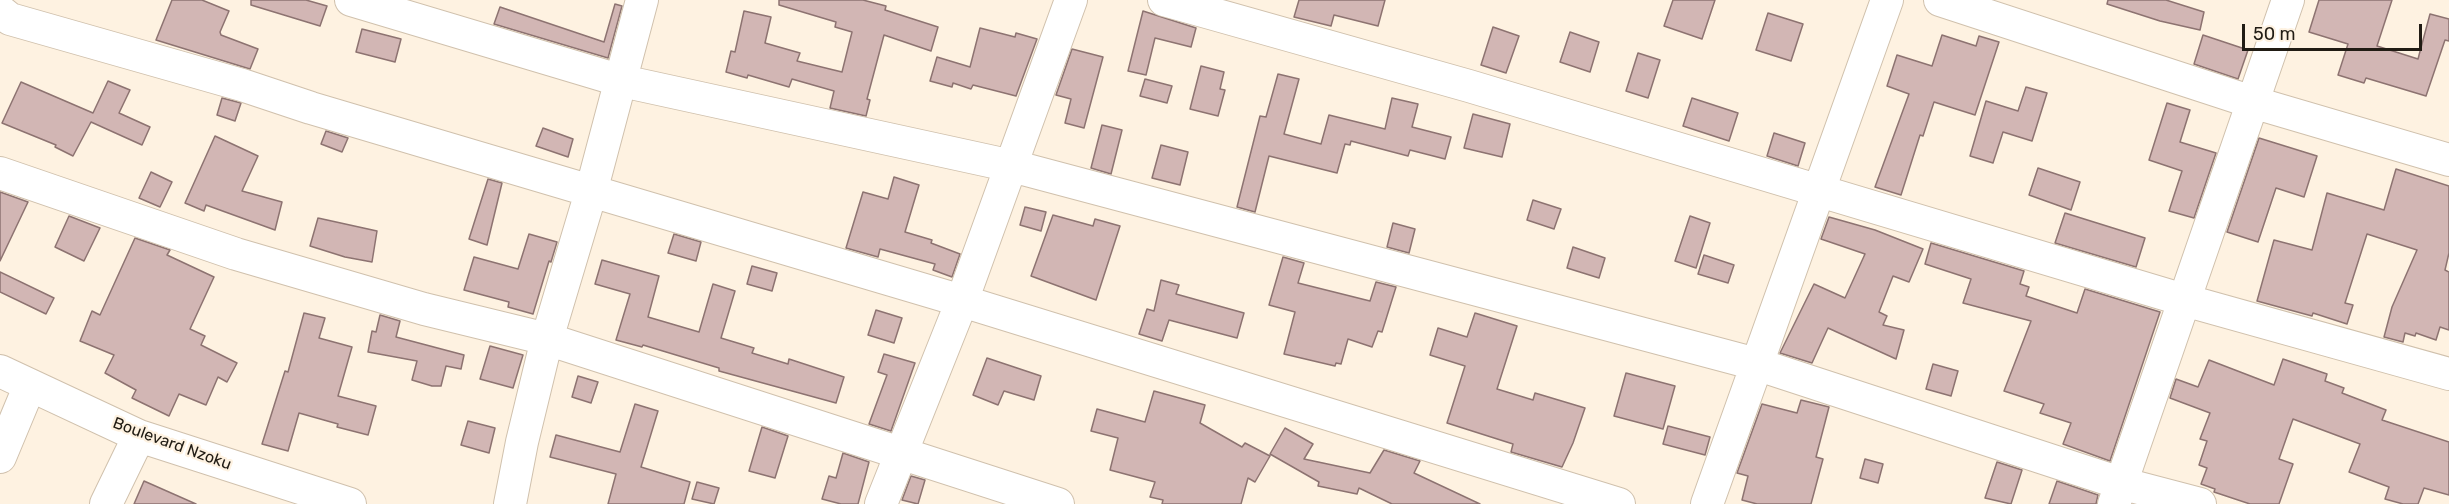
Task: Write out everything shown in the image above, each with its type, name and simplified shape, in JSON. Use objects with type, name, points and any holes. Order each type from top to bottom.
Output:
[{"type":"street","points":[[351,0],[622,81],[1012,166],[1755,364],[2117,494],[2200,504]]},
{"type":"street","points":[[510,504],[522,442],[547,339],[591,192],[642,0]]},
{"type":"street","points":[[881,504],[962,301],[1071,0]]},
{"type":"street","points":[[1164,0],[1469,86],[2184,300],[2449,374]]},
{"type":"street","points":[[1707,504],[1755,364],[1887,0]]},
{"type":"street","points":[[1940,0],[2252,102],[2449,160]]},
{"type":"street","points":[[2117,494],[2288,0]]},
{"type":"street","points":[[8,16],[962,301],[1619,504]]},
{"type":"street","points":[[0,173],[236,254],[424,309],[547,339],[1058,504]]},
{"type":"street","name":"Boulevard Nzoku","points":[[0,371],[139,436],[350,504]]},
{"type":"street","points":[[0,457],[30,385]]},
{"type":"street","points":[[106,504],[139,436]]},
{"type":"building","points":[[172,0],[202,0],[229,11],[220,32],[221,35],[258,49],[250,69],[156,40]]},
{"type":"building","points":[[251,0],[306,0],[327,6],[320,26],[251,5]]},
{"type":"building","points":[[779,0],[863,0],[886,6],[885,10],[938,27],[931,51],[884,35],[867,99],[870,100],[866,116],[830,108],[834,91],[792,79],[789,87],[748,75],[747,78],[726,72],[731,51],[735,52],[744,11],[771,17],[765,43],[800,53],[797,61],[842,72],[852,32],[835,27],[836,22],[779,5]]},
{"type":"building","points":[[1299,0],[1385,0],[1378,26],[1334,15],[1331,26],[1294,17]]},
{"type":"building","points":[[1673,0],[1715,0],[1702,39],[1664,26]]},
{"type":"building","points":[[2108,0],[2166,0],[2204,12],[2200,30],[2160,21],[2107,4]]},
{"type":"building","points":[[2319,0],[2392,0],[2377,46],[2418,59],[2430,14],[2449,19],[2449,41],[2445,40],[2426,96],[2366,78],[2364,83],[2338,75],[2348,44],[2309,32]]},
{"type":"building","points":[[615,4],[622,6],[608,58],[494,24],[500,7],[604,42]]},
{"type":"building","points":[[1143,11],[1196,28],[1191,47],[1155,38],[1146,75],[1128,71]]},
{"type":"building","points":[[1768,13],[1803,24],[1791,61],[1756,50]]},
{"type":"building","points":[[1493,27],[1519,36],[1506,73],[1481,65]]},
{"type":"building","points":[[980,28],[1015,37],[1016,33],[1037,39],[1016,96],[973,85],[971,89],[953,83],[952,87],[930,81],[937,57],[970,67]]},
{"type":"building","points":[[362,29],[401,39],[395,62],[356,52]]},
{"type":"building","points":[[1570,32],[1599,42],[1590,72],[1560,62]]},
{"type":"building","points":[[1942,35],[1976,46],[1979,36],[1999,42],[1975,115],[1934,102],[1923,136],[1920,135],[1901,195],[1875,187],[1909,94],[1887,86],[1897,55],[1932,66]]},
{"type":"building","points":[[2203,35],[2248,50],[2238,79],[2194,64]]},
{"type":"building","points":[[1072,49],[1103,57],[1084,128],[1065,123],[1071,99],[1056,95]]},
{"type":"building","points":[[1638,53],[1660,60],[1648,98],[1626,91]]},
{"type":"building","points":[[1201,66],[1224,72],[1220,89],[1225,90],[1218,116],[1190,109]]},
{"type":"building","points":[[1278,74],[1299,79],[1284,134],[1321,144],[1329,115],[1385,129],[1392,98],[1418,104],[1412,127],[1451,137],[1445,159],[1410,150],[1408,156],[1351,141],[1350,145],[1345,144],[1337,173],[1269,156],[1255,212],[1237,207],[1260,116],[1266,117]]},
{"type":"building","points":[[1145,79],[1172,86],[1167,103],[1140,96]]},
{"type":"building","points":[[108,81],[130,90],[119,113],[150,127],[142,145],[91,122],[73,156],[55,147],[56,145],[2,123],[21,82],[93,113]]},
{"type":"building","points":[[2026,87],[2047,93],[2032,141],[2003,132],[1993,163],[1970,156],[1986,101],[2018,111]]},
{"type":"building","points":[[222,98],[241,103],[235,121],[217,115]]},
{"type":"building","points":[[1692,98],[1738,113],[1729,141],[1683,126]]},
{"type":"building","points":[[2167,103],[2190,110],[2180,142],[2216,153],[2194,218],[2169,211],[2182,171],[2149,160]]},
{"type":"building","points":[[1473,114],[1510,124],[1502,157],[1464,148]]},
{"type":"building","points":[[1102,125],[1122,130],[1111,174],[1091,168]]},
{"type":"building","points":[[543,128],[573,139],[568,157],[536,146]]},
{"type":"building","points":[[326,131],[348,138],[342,152],[321,144]]},
{"type":"building","points":[[1774,133],[1805,143],[1798,166],[1767,156]]},
{"type":"building","points":[[215,136],[258,156],[242,191],[282,202],[275,230],[206,205],[204,211],[185,203]]},
{"type":"building","points":[[2259,138],[2317,156],[2304,197],[2276,188],[2258,242],[2227,232]]},
{"type":"building","points":[[1161,145],[1188,152],[1180,185],[1152,178]]},
{"type":"building","points":[[2038,168],[2080,182],[2071,210],[2029,195]]},
{"type":"building","points":[[2396,169],[2449,186],[2449,253],[2445,270],[2449,272],[2449,330],[2440,327],[2436,340],[2416,333],[2415,336],[2405,333],[2403,342],[2384,337],[2392,307],[2417,250],[2367,234],[2345,303],[2353,305],[2347,324],[2313,313],[2312,316],[2257,301],[2274,240],[2312,250],[2327,193],[2384,210]]},
{"type":"building","points":[[151,172],[172,182],[160,207],[139,198]]},
{"type":"building","points":[[894,177],[919,185],[905,232],[932,240],[931,243],[960,254],[952,277],[933,270],[935,264],[880,249],[878,257],[846,248],[863,192],[888,199]]},
{"type":"building","points":[[488,179],[502,183],[487,245],[469,239]]},
{"type":"building","points":[[0,192],[28,202],[0,261]]},
{"type":"building","points":[[1533,200],[1561,209],[1554,229],[1527,220]]},
{"type":"building","points":[[1025,207],[1046,212],[1041,231],[1020,225]]},
{"type":"building","points":[[2065,213],[2145,238],[2136,267],[2055,243]]},
{"type":"building","points":[[1053,215],[1093,226],[1095,219],[1120,226],[1096,300],[1031,276]]},
{"type":"building","points":[[69,216],[100,228],[84,261],[55,247]]},
{"type":"building","points":[[1690,216],[1710,223],[1696,268],[1675,261]]},
{"type":"building","points":[[1829,217],[1875,230],[1923,249],[1909,282],[1893,276],[1879,312],[1887,316],[1883,325],[1904,330],[1896,359],[1828,328],[1812,363],[1780,353],[1814,284],[1845,298],[1865,254],[1821,239]]},
{"type":"building","points":[[318,218],[377,231],[372,262],[345,257],[310,246]]},
{"type":"building","points":[[1393,223],[1415,229],[1409,253],[1387,247]]},
{"type":"building","points":[[529,234],[557,242],[533,314],[508,307],[509,302],[464,290],[474,257],[518,269]]},
{"type":"building","points":[[674,234],[701,242],[696,261],[668,253]]},
{"type":"building","points":[[135,238],[170,250],[167,255],[214,277],[190,329],[205,336],[201,345],[237,363],[227,382],[218,377],[206,405],[179,394],[169,416],[132,398],[136,390],[105,373],[114,355],[80,341],[92,311],[100,315]]},
{"type":"building","points":[[1931,243],[2024,271],[2020,284],[2029,287],[2026,296],[2077,313],[2085,289],[2160,312],[2110,461],[2063,444],[2071,423],[2040,413],[2044,404],[2004,391],[2031,321],[1963,303],[1971,279],[1925,264]]},
{"type":"building","points":[[1573,247],[1605,258],[1599,278],[1567,268]]},
{"type":"building","points":[[1704,255],[1734,265],[1728,283],[1698,274]]},
{"type":"building","points":[[1283,257],[1304,263],[1298,283],[1370,301],[1376,282],[1396,287],[1382,332],[1378,331],[1372,347],[1348,339],[1341,364],[1336,363],[1335,366],[1284,354],[1295,312],[1269,305]]},
{"type":"building","points":[[602,260],[659,276],[648,317],[699,332],[713,284],[735,291],[721,338],[754,348],[752,353],[788,364],[789,359],[844,377],[836,403],[719,371],[719,368],[643,345],[642,347],[616,340],[630,294],[595,284]]},
{"type":"building","points":[[752,266],[777,273],[772,291],[747,284]]},
{"type":"building","points":[[0,272],[54,298],[46,314],[0,292]]},
{"type":"building","points":[[1161,280],[1179,285],[1176,294],[1244,313],[1237,338],[1169,320],[1162,341],[1139,334],[1147,309],[1154,311]]},
{"type":"building","points":[[876,310],[902,318],[894,343],[868,335]]},
{"type":"building","points":[[304,313],[325,318],[319,338],[352,347],[338,396],[376,406],[368,435],[299,413],[288,451],[262,444],[285,371],[288,372]]},
{"type":"building","points":[[1475,313],[1517,326],[1497,389],[1533,400],[1535,393],[1585,408],[1562,467],[1511,452],[1513,444],[1447,423],[1465,366],[1430,355],[1438,328],[1467,337]]},
{"type":"building","points":[[380,315],[400,321],[396,337],[464,355],[461,369],[446,366],[441,386],[432,386],[412,380],[417,361],[368,352],[372,331],[376,332]]},
{"type":"building","points":[[490,346],[523,355],[513,388],[480,379]]},
{"type":"building","points":[[884,354],[915,363],[891,431],[869,424],[887,375],[878,372]]},
{"type":"building","points":[[987,358],[1041,376],[1034,400],[1004,391],[998,405],[973,395]]},
{"type":"building","points":[[2283,359],[2327,374],[2325,381],[2344,388],[2342,393],[2386,410],[2382,420],[2449,442],[2449,495],[2424,488],[2418,504],[2403,504],[2385,499],[2389,487],[2349,472],[2360,444],[2293,419],[2279,459],[2293,464],[2279,504],[2250,504],[2214,492],[2215,489],[2201,484],[2207,468],[2199,465],[2207,441],[2200,439],[2210,413],[2170,398],[2176,379],[2198,387],[2209,360],[2274,385]]},
{"type":"building","points":[[1933,364],[1958,371],[1951,396],[1926,389]]},
{"type":"building","points":[[1626,373],[1675,386],[1663,429],[1614,416]]},
{"type":"building","points":[[578,376],[598,382],[591,403],[572,397]]},
{"type":"building","points":[[1154,391],[1205,405],[1200,423],[1242,447],[1245,443],[1270,456],[1255,482],[1248,478],[1241,504],[1162,504],[1163,500],[1150,497],[1155,482],[1110,470],[1118,438],[1091,431],[1097,409],[1145,422]]},
{"type":"building","points":[[1801,400],[1829,407],[1816,457],[1823,459],[1811,504],[1757,504],[1742,500],[1748,476],[1737,473],[1762,404],[1797,413]]},
{"type":"building","points":[[635,404],[658,411],[641,467],[690,482],[684,504],[608,504],[616,474],[550,457],[556,435],[620,452]]},
{"type":"building","points":[[468,421],[495,428],[489,453],[461,445]]},
{"type":"building","points":[[1668,426],[1710,437],[1705,455],[1663,444]]},
{"type":"building","points":[[762,427],[788,436],[775,478],[749,471]]},
{"type":"building","points":[[1285,428],[1313,444],[1304,459],[1370,473],[1384,450],[1420,461],[1414,473],[1480,504],[1392,504],[1359,488],[1357,494],[1318,486],[1319,482],[1270,454]]},
{"type":"building","points":[[843,453],[869,462],[858,504],[841,504],[822,499],[829,476],[836,478]]},
{"type":"building","points":[[1865,459],[1883,464],[1878,483],[1860,478]]},
{"type":"building","points":[[1997,462],[2022,470],[2011,504],[1985,498]]},
{"type":"building","points":[[911,476],[925,480],[918,504],[902,500]]},
{"type":"building","points":[[144,481],[196,504],[134,504]]},
{"type":"building","points":[[2057,481],[2098,495],[2096,504],[2049,504]]},
{"type":"building","points":[[697,482],[719,488],[714,504],[692,499]]}]
